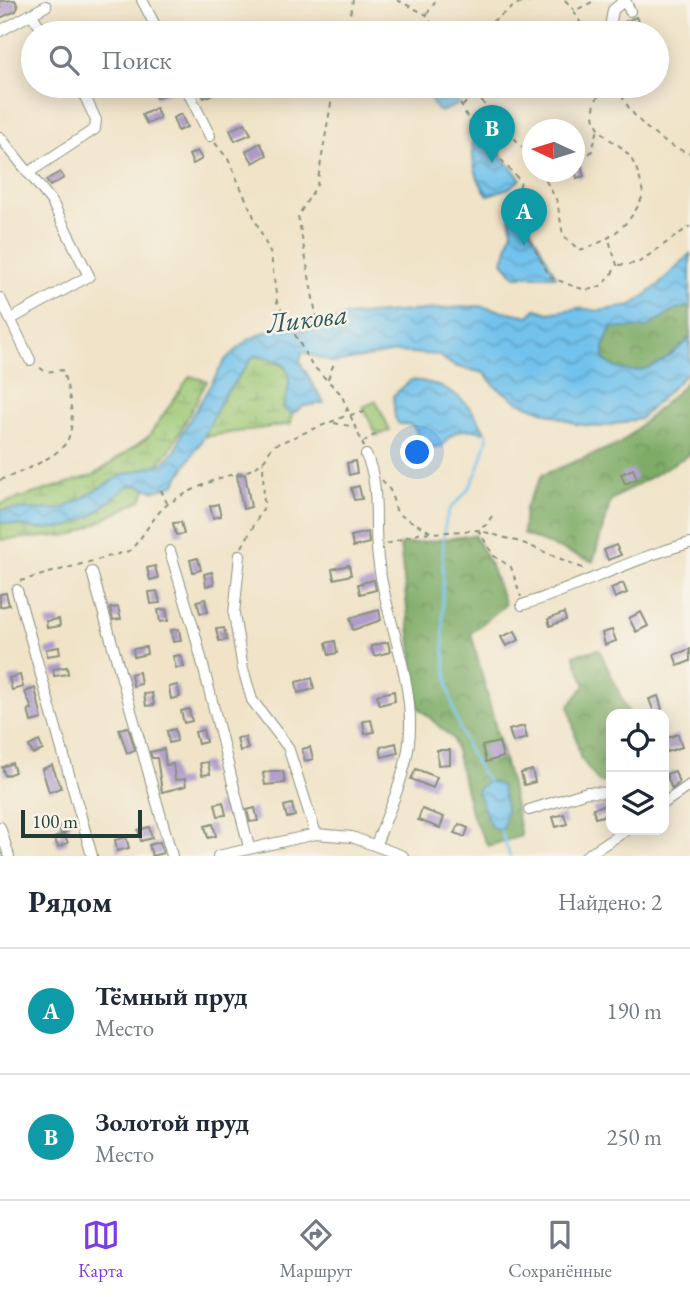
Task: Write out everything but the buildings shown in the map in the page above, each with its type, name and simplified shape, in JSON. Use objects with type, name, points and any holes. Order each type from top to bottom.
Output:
[{"type":"street","points":[[142,0],[153,21]]},
{"type":"street","points":[[611,21],[613,10],[625,0],[630,11]]},
{"type":"street","points":[[0,31],[46,6]]},
{"type":"street","points":[[32,15],[36,21]]},
{"type":"street","points":[[28,173],[95,129],[96,120],[86,98]]},
{"type":"street","points":[[191,98],[210,136]]},
{"type":"street","points":[[0,137],[52,202],[89,276],[11,319]]},
{"type":"street","points":[[0,298],[30,360]]},
{"type":"street","points":[[368,460],[376,496],[377,548],[411,730],[399,784],[376,844]]},
{"type":"street","points":[[522,604],[567,591],[668,547],[690,543]]},
{"type":"street","points":[[170,551],[249,847]]},
{"type":"street","points":[[240,555],[234,614],[243,669],[253,699],[288,747],[316,834]]},
{"type":"street","points":[[92,572],[172,856]]},
{"type":"street","points":[[18,590],[92,856]]},
{"type":"street","points":[[669,795],[690,785]]},
{"type":"street","points":[[529,810],[587,792],[606,793]]},
{"type":"street","points":[[0,827],[9,856]]},
{"type":"street","points":[[218,856],[316,834],[352,837],[403,856]]},
{"type":"street","points":[[586,856],[619,835]]},
{"type":"path","points":[[349,21],[353,0]]},
{"type":"path","points":[[397,0],[427,15],[430,21]]},
{"type":"path","points":[[427,15],[436,0]]},
{"type":"path","points":[[493,21],[517,4],[540,0]]},
{"type":"path","points":[[565,0],[579,21]]},
{"type":"path","points":[[574,10],[596,0]]},
{"type":"path","points":[[290,322],[309,326],[317,320],[298,216],[317,185],[332,98]]},
{"type":"path","points":[[458,98],[472,128],[521,182],[517,193],[521,202],[512,208],[550,277],[593,291],[608,282],[617,265],[608,237]]},
{"type":"path","points":[[463,107],[469,98]]},
{"type":"path","points":[[478,98],[522,143]]},
{"type":"path","points":[[585,158],[592,151],[599,128],[593,105],[596,98]]},
{"type":"path","points":[[621,98],[623,104],[674,149],[690,153]]},
{"type":"path","points":[[547,182],[557,201],[563,235],[579,250],[608,237],[626,225],[643,195],[636,167],[624,150],[599,128]]},
{"type":"path","points":[[210,136],[228,159],[261,230],[271,255],[278,302],[304,353],[317,373],[341,394],[368,460],[390,490],[397,513],[432,533]]},
{"type":"path","points":[[617,265],[638,263],[690,226]]},
{"type":"path","points":[[0,480],[27,470],[67,444],[72,426],[62,370],[45,372],[30,360]]},
{"type":"path","points":[[327,379],[334,363]]},
{"type":"path","points":[[18,590],[17,581],[63,571],[80,563],[129,551],[140,542],[145,528],[159,517],[167,504],[214,480],[255,470],[272,446],[343,417],[347,409]]},
{"type":"path","points":[[350,415],[365,412]]},
{"type":"path","points":[[330,423],[345,423],[356,428]]},
{"type":"path","points":[[362,443],[376,434]]},
{"type":"path","points":[[240,555],[243,542],[264,507],[263,462]]},
{"type":"path","points":[[160,490],[167,504]]},
{"type":"path","points":[[478,530],[486,525],[492,516]]},
{"type":"path","points":[[478,530],[494,556],[512,567],[522,604]]},
{"type":"path","points":[[377,548],[421,532],[478,530],[523,543],[601,575]]},
{"type":"green space","points":[[690,307],[690,338],[660,362],[639,371],[627,371],[604,360],[604,345],[611,328],[646,328],[676,309]]},
{"type":"green space","points":[[254,355],[276,362],[288,371],[289,386],[283,408],[292,414],[291,424],[203,437],[223,397]]},
{"type":"green space","points":[[190,376],[207,381],[170,450],[160,461],[141,500],[74,535],[0,540],[0,504],[94,475],[148,437]]},
{"type":"green space","points":[[690,376],[690,454],[611,500],[593,562],[523,534],[525,508],[542,475],[621,443],[679,390]]},
{"type":"green space","points":[[376,401],[390,430],[377,436],[363,407]]},
{"type":"green space","points":[[474,535],[491,566],[505,605],[471,633],[511,786],[521,836],[488,846],[472,816],[453,739],[418,707],[400,545]]},
{"type":"green space","points":[[599,649],[627,709],[606,709],[606,783],[599,782],[580,757],[569,706],[585,685],[574,655]]},
{"type":"water","points":[[431,98],[460,98],[457,105],[440,112]]},
{"type":"water","points":[[480,130],[521,179],[509,188],[488,195],[479,181],[473,159],[473,135]]},
{"type":"water","points":[[520,210],[556,276],[515,276],[503,262],[512,230],[510,217]]},
{"type":"water","points":[[690,254],[690,307],[676,309],[646,328],[611,328],[604,345],[604,360],[627,371],[638,371],[660,362],[690,338],[690,370],[640,419],[600,427],[576,424],[517,401],[495,386],[484,373],[454,366],[438,355],[396,352],[334,363],[302,352],[300,362],[324,403],[304,406],[292,414],[283,408],[289,387],[288,371],[277,361],[254,356],[223,397],[205,435],[174,485],[155,491],[137,485],[128,486],[92,516],[68,527],[38,529],[0,522],[0,511],[63,509],[120,476],[163,463],[176,450],[182,433],[226,359],[249,339],[275,328],[308,331],[345,316],[478,306],[529,316],[536,309],[549,313],[579,308],[599,311],[632,305],[660,284]]},
{"type":"water","points":[[411,380],[436,384],[456,395],[472,411],[485,432],[460,431],[442,446],[430,448],[422,443],[414,427],[399,424],[395,418],[393,396]]},
{"type":"water","points":[[487,780],[501,786],[503,792],[506,814],[501,831],[491,827],[477,791]]},
{"type":"waterway","points":[[485,432],[488,436],[480,465],[467,491],[451,508],[445,524],[442,597],[444,652],[453,706],[472,757],[487,780]]},
{"type":"waterway","points":[[501,831],[510,856]]},
{"type":"place","name":"Золотой пруд","points":[[492,163]]},
{"type":"place","name":"Тёмный пруд","points":[[524,246]]},
{"type":"water label","name":"Ликова","points":[[307,318]]}]
